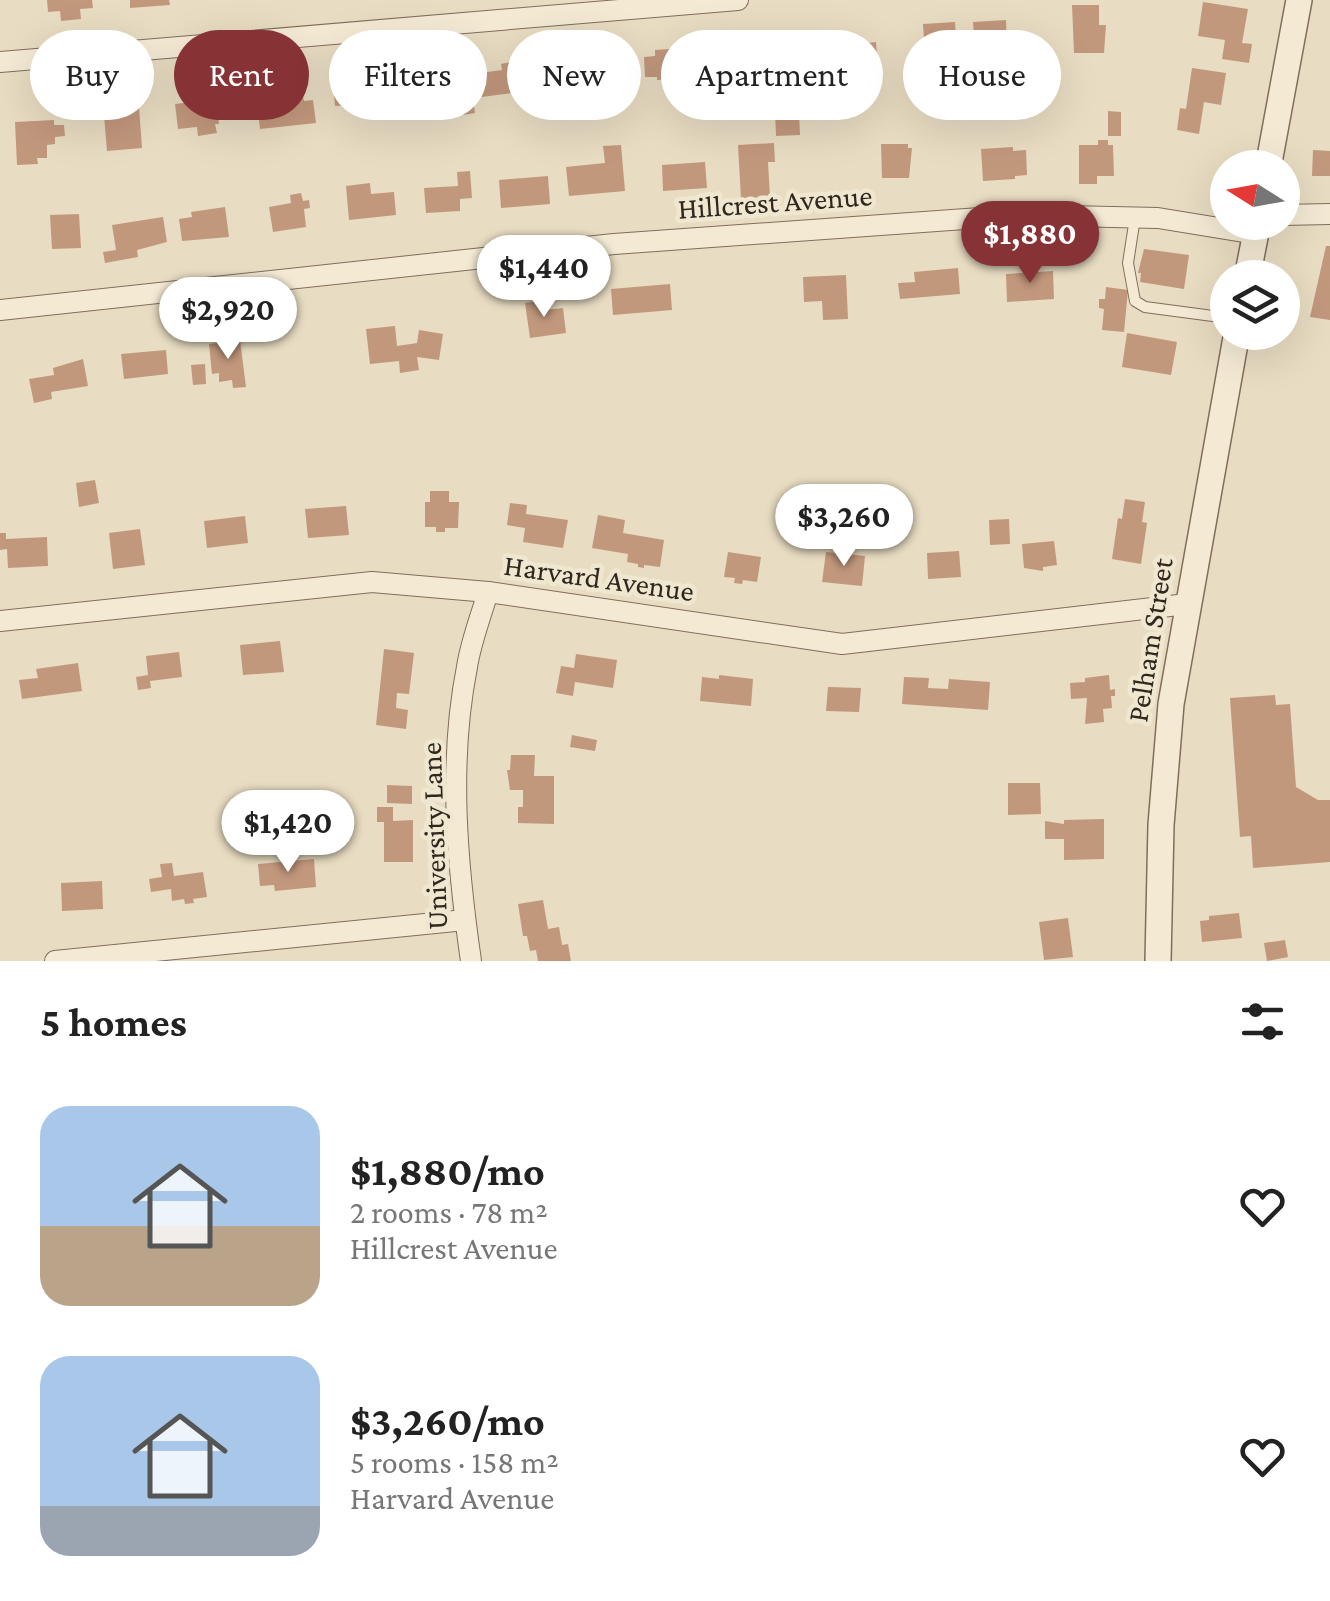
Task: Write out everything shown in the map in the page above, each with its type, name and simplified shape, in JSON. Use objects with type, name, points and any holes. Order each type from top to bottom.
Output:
[{"type":"street","points":[[0,62],[738,0]]},
{"type":"street","points":[[1271,150],[1299,0]]},
{"type":"street","points":[[1300,215],[1330,214]]},
{"type":"street","name":"Hillcrest Avenue","points":[[0,310],[614,244],[1022,215],[1210,224]]},
{"type":"street","name":"Pelham Street","points":[[1158,961],[1164,766],[1187,604],[1234,350]]},
{"type":"street","name":"Harvard Avenue","points":[[0,621],[372,582],[488,592],[842,644],[1187,604]]},
{"type":"street","name":"University Lane","points":[[471,961],[456,757],[467,666],[488,592]]},
{"type":"street","points":[[55,961],[465,920]]},
{"type":"lane","points":[[1135,218],[1128,264],[1135,300],[1145,307],[1210,316]]},
{"type":"building","points":[[47,0],[92,0],[93,8],[80,9],[81,19],[61,21],[60,11],[48,12]]},
{"type":"building","points":[[130,0],[169,0],[170,5],[130,8]]},
{"type":"building","points":[[1203,2],[1248,9],[1242,43],[1252,44],[1249,63],[1222,59],[1225,40],[1198,36]]},
{"type":"building","points":[[1072,5],[1099,5],[1099,25],[1106,25],[1104,53],[1074,53]]},
{"type":"building","points":[[1006,20],[1006,30],[974,30],[973,22]]},
{"type":"building","points":[[955,22],[956,30],[923,30],[923,24]]},
{"type":"building","points":[[655,50],[661,50],[661,80],[645,77],[644,57],[655,56]]},
{"type":"building","points":[[507,63],[507,94],[487,96],[487,72],[502,70],[501,64]]},
{"type":"building","points":[[1192,68],[1226,73],[1221,105],[1204,102],[1199,134],[1177,130],[1180,108],[1186,109]]},
{"type":"building","points":[[309,100],[313,100],[316,123],[260,129],[259,120],[309,120]]},
{"type":"building","points":[[1108,111],[1121,112],[1121,136],[1108,136]]},
{"type":"building","points":[[54,120],[54,125],[64,125],[65,136],[55,137],[55,144],[47,145],[47,158],[37,158],[38,164],[17,165],[15,122]]},
{"type":"building","points":[[104,120],[140,120],[142,148],[107,151]]},
{"type":"building","points":[[177,120],[219,120],[219,124],[215,124],[217,133],[198,136],[197,127],[178,129]]},
{"type":"building","points":[[775,120],[799,120],[800,135],[776,136]]},
{"type":"building","points":[[1098,140],[1108,140],[1108,145],[1113,145],[1114,176],[1097,176],[1097,184],[1079,184],[1079,145],[1098,145]]},
{"type":"building","points":[[774,143],[775,162],[768,162],[770,197],[741,199],[738,145]]},
{"type":"building","points":[[881,144],[908,144],[912,148],[909,178],[882,178]]},
{"type":"building","points":[[621,145],[625,191],[569,196],[566,167],[605,163],[603,146]]},
{"type":"building","points":[[1013,147],[1013,151],[1026,150],[1027,175],[983,181],[981,149]]},
{"type":"building","points":[[1313,150],[1330,151],[1330,176],[1312,176]]},
{"type":"building","points":[[705,162],[707,188],[663,191],[662,165]]},
{"type":"building","points":[[470,171],[472,198],[460,199],[460,211],[426,213],[424,188],[458,186],[457,172]]},
{"type":"building","points":[[548,176],[550,204],[501,208],[499,180]]},
{"type":"building","points":[[370,183],[371,194],[394,192],[396,215],[349,220],[346,186]]},
{"type":"building","points":[[301,193],[303,201],[309,200],[310,208],[304,209],[306,227],[273,232],[269,207],[291,203],[290,195]]},
{"type":"building","points":[[225,207],[229,237],[182,241],[179,219],[192,217],[191,212]]},
{"type":"building","points":[[79,214],[81,248],[52,249],[50,215]]},
{"type":"building","points":[[163,217],[167,242],[137,250],[138,257],[105,263],[103,252],[116,250],[112,225]]},
{"type":"building","points":[[1326,246],[1330,246],[1330,320],[1310,317]]},
{"type":"building","points":[[1144,249],[1189,255],[1184,289],[1140,282],[1138,273]]},
{"type":"building","points":[[958,268],[960,294],[900,299],[898,283],[915,282],[914,272]]},
{"type":"building","points":[[1053,271],[1054,299],[1007,302],[1006,274]]},
{"type":"building","points":[[846,275],[848,319],[823,320],[822,301],[804,302],[803,277]]},
{"type":"building","points":[[670,284],[672,310],[613,315],[611,289]]},
{"type":"building","points":[[1106,287],[1128,290],[1124,332],[1102,330],[1104,309],[1099,308],[1099,299],[1105,299]]},
{"type":"building","points":[[545,300],[546,310],[563,308],[566,333],[530,338],[525,303]]},
{"type":"building","points":[[395,326],[397,346],[417,343],[419,330],[443,334],[439,360],[417,357],[419,370],[400,373],[399,361],[370,364],[366,329]]},
{"type":"building","points":[[1127,333],[1177,342],[1171,375],[1122,367]]},
{"type":"building","points":[[240,340],[246,387],[233,388],[232,380],[219,382],[219,373],[212,374],[209,344]]},
{"type":"building","points":[[166,350],[168,374],[124,379],[121,354]]},
{"type":"building","points":[[83,359],[88,386],[51,392],[52,399],[34,403],[29,379],[54,375],[53,368]]},
{"type":"building","points":[[205,364],[206,384],[193,385],[191,365]]},
{"type":"building","points":[[95,480],[99,503],[79,507],[76,483]]},
{"type":"building","points":[[430,491],[449,491],[449,502],[459,502],[458,528],[436,532],[436,527],[425,527],[425,502],[430,502]]},
{"type":"building","points":[[1125,499],[1145,502],[1142,522],[1147,523],[1141,564],[1112,559]]},
{"type":"building","points":[[510,503],[527,505],[526,514],[568,520],[563,548],[523,542],[525,528],[507,525]]},
{"type":"building","points":[[346,506],[349,535],[308,538],[305,509]]},
{"type":"building","points":[[598,515],[625,520],[623,533],[664,540],[660,567],[638,567],[627,562],[628,554],[592,548]]},
{"type":"building","points":[[245,516],[248,543],[207,548],[204,521]]},
{"type":"building","points":[[1009,519],[1010,544],[990,545],[989,520]]},
{"type":"building","points":[[140,529],[145,565],[113,569],[109,533]]},
{"type":"building","points":[[0,533],[6,533],[6,539],[47,537],[48,566],[8,568],[7,549],[0,550]]},
{"type":"building","points":[[1054,541],[1057,565],[1043,567],[1043,571],[1024,568],[1022,544]]},
{"type":"building","points":[[959,551],[961,577],[928,579],[927,553]]},
{"type":"building","points":[[728,552],[761,557],[757,582],[734,583],[735,578],[724,577]]},
{"type":"building","points":[[826,552],[865,556],[862,586],[822,582]]},
{"type":"building","points":[[280,641],[284,672],[243,675],[240,645]]},
{"type":"building","points":[[384,649],[414,653],[409,694],[397,693],[396,708],[408,710],[406,729],[376,725]]},
{"type":"building","points":[[179,652],[182,677],[150,681],[151,688],[138,690],[136,677],[148,675],[146,656]]},
{"type":"building","points":[[576,654],[617,660],[613,688],[575,682],[573,696],[556,693],[561,666],[574,668]]},
{"type":"building","points":[[78,663],[82,691],[22,699],[19,680],[38,678],[36,669]]},
{"type":"building","points":[[719,675],[753,679],[751,706],[700,701],[702,677],[719,679]]},
{"type":"building","points":[[1109,675],[1110,690],[1115,689],[1112,708],[1103,709],[1104,722],[1085,724],[1087,698],[1071,699],[1070,683]]},
{"type":"building","points":[[904,677],[929,678],[928,688],[948,689],[949,679],[990,682],[988,710],[902,704]]},
{"type":"building","points":[[828,687],[861,688],[859,712],[826,711]]},
{"type":"building","points":[[1275,695],[1276,705],[1290,704],[1296,787],[1318,800],[1330,800],[1330,862],[1253,868],[1251,836],[1240,837],[1230,698]]},
{"type":"building","points":[[572,735],[597,740],[595,751],[570,747]]},
{"type":"building","points":[[511,755],[535,755],[534,776],[554,776],[554,824],[518,823],[523,790],[510,790],[507,770]]},
{"type":"building","points":[[1008,783],[1040,783],[1041,814],[1008,815]]},
{"type":"building","points":[[387,785],[412,786],[412,804],[387,803]]},
{"type":"building","points":[[377,807],[393,807],[393,821],[413,820],[413,862],[384,862],[384,822],[377,822]]},
{"type":"building","points":[[1104,819],[1104,859],[1064,860],[1064,839],[1045,839],[1045,821],[1064,824],[1064,820]]},
{"type":"building","points":[[314,859],[316,887],[275,891],[274,885],[260,886],[258,864]]},
{"type":"building","points":[[172,863],[174,876],[203,872],[207,897],[185,904],[184,899],[172,901],[171,889],[151,892],[149,879],[162,877],[160,864]]},
{"type":"building","points":[[102,881],[103,909],[62,911],[61,883]]},
{"type":"building","points":[[543,900],[548,929],[559,927],[562,945],[568,944],[571,961],[538,961],[536,950],[530,951],[527,936],[523,936],[518,904]]},
{"type":"building","points":[[1239,913],[1242,938],[1202,942],[1200,921],[1209,920],[1209,916]]},
{"type":"building","points":[[1068,918],[1073,957],[1044,960],[1039,922]]},
{"type":"building","points":[[1285,940],[1288,957],[1267,961],[1264,943]]}]
